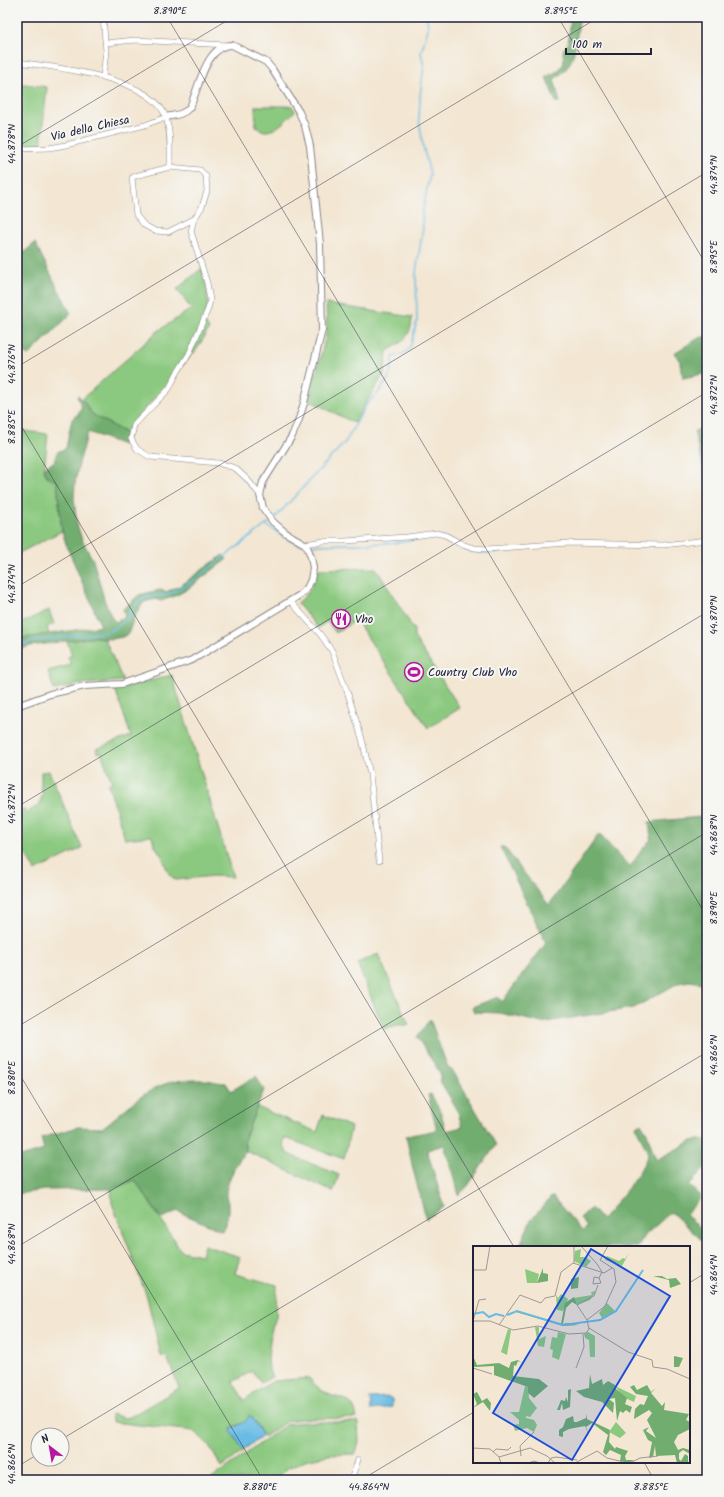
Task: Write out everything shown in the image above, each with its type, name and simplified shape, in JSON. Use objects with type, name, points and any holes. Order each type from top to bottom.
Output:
[{"type":"street","points":[[103,17],[106,43],[103,76]]},
{"type":"street","points":[[17,706],[50,694],[85,686],[122,684],[192,660],[300,595],[308,588],[313,568],[311,557],[305,544],[286,533],[271,520],[263,508],[260,495],[263,482],[292,436],[298,422],[322,330],[320,244],[310,146],[304,126],[298,112],[272,69],[266,62],[232,45],[135,40],[106,43]]},
{"type":"street","points":[[166,117],[182,114],[189,108],[210,59],[217,50],[227,45]]},
{"type":"street","points":[[17,62],[103,76],[144,92],[159,104],[166,117],[170,167]]},
{"type":"street","name":"Via della Chiesa","points":[[17,149],[49,148],[66,145],[145,125],[166,117]]},
{"type":"street","points":[[194,219],[168,232],[155,231],[144,225],[136,215],[132,178],[170,167],[200,170],[206,176],[207,191],[202,207],[194,219],[191,231],[207,283],[210,300],[208,309],[189,354],[169,389],[134,425],[131,439],[137,448],[150,457],[218,463],[235,468],[247,479],[260,495]]},
{"type":"street","points":[[305,544],[323,541],[406,537],[436,533],[445,535],[462,544],[474,548],[487,549],[568,542],[663,545],[707,540]]},
{"type":"street","points":[[290,601],[320,634],[332,651],[347,691],[362,739],[370,774],[379,861]]},
{"type":"street","points":[[351,1480],[358,1460]]},
{"type":"street","points":[[701,1480],[707,1477]]},
{"type":"green space","points":[[571,17],[580,17],[576,44],[572,59],[568,66],[554,79],[560,102],[556,102],[546,77],[558,71],[564,63],[563,52],[564,48],[568,44]]},
{"type":"green space","points":[[17,83],[47,87],[41,146],[17,147]]},
{"type":"green space","points":[[255,106],[292,106],[295,111],[277,128],[266,131],[261,130],[256,126]]},
{"type":"green space","points":[[35,243],[71,314],[28,356],[17,344],[17,258]]},
{"type":"green space","points":[[202,268],[207,290],[208,308],[204,321],[209,329],[197,349],[131,425],[129,435],[92,414],[82,399],[158,331],[191,309],[177,289]]},
{"type":"green space","points":[[326,304],[412,317],[412,324],[408,334],[402,342],[387,351],[385,372],[354,423],[309,400],[326,336]]},
{"type":"green space","points":[[707,336],[707,373],[683,378],[679,358],[674,353],[699,338]]},
{"type":"green space","points":[[78,395],[92,414],[129,435],[123,445],[88,432],[75,483],[74,498],[77,524],[82,540],[93,560],[105,602],[112,618],[116,622],[125,616],[123,609],[139,595],[160,590],[166,592],[180,586],[223,555],[227,559],[186,590],[177,595],[161,601],[156,599],[144,602],[136,613],[128,634],[122,637],[111,639],[96,637],[30,646],[17,650],[17,639],[101,626],[67,547],[62,531],[57,482],[47,476],[44,471],[46,466],[54,462],[57,452],[66,448],[72,419],[75,416],[78,416],[78,413],[82,408],[77,396]]},
{"type":"green space","points":[[707,427],[707,480],[706,480],[694,431]]},
{"type":"green space","points":[[17,430],[48,434],[44,471],[47,476],[57,482],[62,531],[19,553],[17,550]]},
{"type":"green space","name":"Country Club Vho","points":[[376,568],[414,630],[414,637],[460,708],[428,728],[356,620],[336,633],[327,621],[318,628],[297,603],[311,588],[317,569]]},
{"type":"green space","points":[[49,610],[54,624],[47,627],[49,634],[17,639],[17,625]]},
{"type":"green space","points":[[96,637],[105,639],[123,681],[81,684],[54,690],[48,671],[71,665],[68,657],[72,655],[67,641]]},
{"type":"green space","points":[[172,675],[233,877],[213,876],[176,880],[167,870],[163,858],[154,844],[152,836],[125,839],[108,784],[112,783],[101,752],[97,753],[96,749],[131,736],[115,689]]},
{"type":"green space","points":[[49,771],[82,848],[35,871],[17,839],[17,813],[24,809],[26,813],[39,805],[43,793],[41,788],[41,772]]},
{"type":"green space","points":[[700,817],[707,818],[707,984],[690,981],[678,983],[634,1008],[542,1023],[500,1013],[474,1012],[472,1007],[498,997],[502,1002],[546,943],[500,847],[504,847],[549,905],[599,834],[630,867],[651,839],[649,822]]},
{"type":"green space","points":[[378,954],[409,1025],[397,1025],[384,1029],[357,963]]},
{"type":"green space","points":[[430,1019],[448,1068],[453,1071],[496,1145],[467,1187],[459,1195],[444,1145],[427,1150],[444,1207],[426,1219],[406,1136],[437,1130],[428,1095],[431,1094],[441,1113],[446,1131],[462,1127],[457,1109],[440,1081],[440,1073],[417,1037]]},
{"type":"green space","points":[[256,1076],[264,1090],[246,1134],[244,1141],[246,1151],[236,1165],[226,1190],[228,1211],[226,1222],[222,1231],[177,1211],[161,1219],[135,1180],[111,1189],[44,1190],[17,1194],[17,1158],[44,1150],[41,1138],[78,1127],[102,1128],[140,1097],[169,1083],[182,1080],[205,1080],[226,1083],[231,1091]]},
{"type":"green space","points":[[257,1107],[317,1132],[323,1115],[351,1127],[344,1159],[285,1138],[284,1140],[285,1150],[288,1154],[339,1175],[333,1192],[246,1151],[244,1141]]},
{"type":"green space","points":[[641,1123],[647,1133],[656,1160],[695,1140],[707,1140],[707,1167],[689,1185],[701,1197],[686,1215],[707,1234],[707,1245],[671,1212],[643,1237],[638,1246],[519,1246],[531,1220],[552,1196],[583,1232],[587,1227],[580,1218],[591,1208],[602,1220],[628,1188],[640,1170],[648,1153],[636,1126]]},
{"type":"green space","points":[[135,1180],[181,1251],[201,1255],[204,1245],[240,1257],[235,1274],[277,1285],[276,1317],[271,1332],[268,1358],[269,1370],[272,1377],[261,1383],[252,1371],[233,1382],[244,1400],[273,1381],[309,1378],[323,1391],[348,1401],[355,1410],[357,1418],[302,1419],[287,1421],[264,1437],[251,1416],[244,1423],[233,1427],[233,1434],[244,1451],[222,1467],[208,1444],[194,1431],[112,1422],[111,1414],[125,1418],[130,1417],[179,1388],[167,1357],[161,1356],[147,1297],[112,1203],[111,1189]]},
{"type":"green space","points":[[304,1422],[358,1422],[359,1441],[356,1454],[328,1455],[305,1460],[288,1468],[273,1480],[210,1480],[288,1424]]},
{"type":"water","points":[[389,1397],[392,1399],[392,1407],[371,1410],[370,1398]]},
{"type":"water","points":[[249,1415],[263,1436],[243,1450],[231,1429],[244,1422]]},
{"type":"waterway","points":[[273,520],[346,441],[367,404],[379,392],[388,379],[392,367],[393,357],[403,354],[410,348],[417,321],[416,272],[423,228],[422,214],[430,174],[423,146],[419,119],[424,66],[421,53],[428,29],[427,17]]},
{"type":"waterway","points":[[17,645],[60,637],[108,632],[125,621],[139,601],[148,597],[167,595],[190,583],[270,522]]},
{"type":"waterway","points":[[266,525],[282,536],[301,545]]},
{"type":"waterway","points":[[312,545],[395,543],[433,537],[445,538],[464,549],[475,552],[488,553],[513,550]]},
{"type":"place","name":"Vho","points":[[341,619]]},
{"type":"place","name":"Country Club Vho","points":[[414,672]]}]
